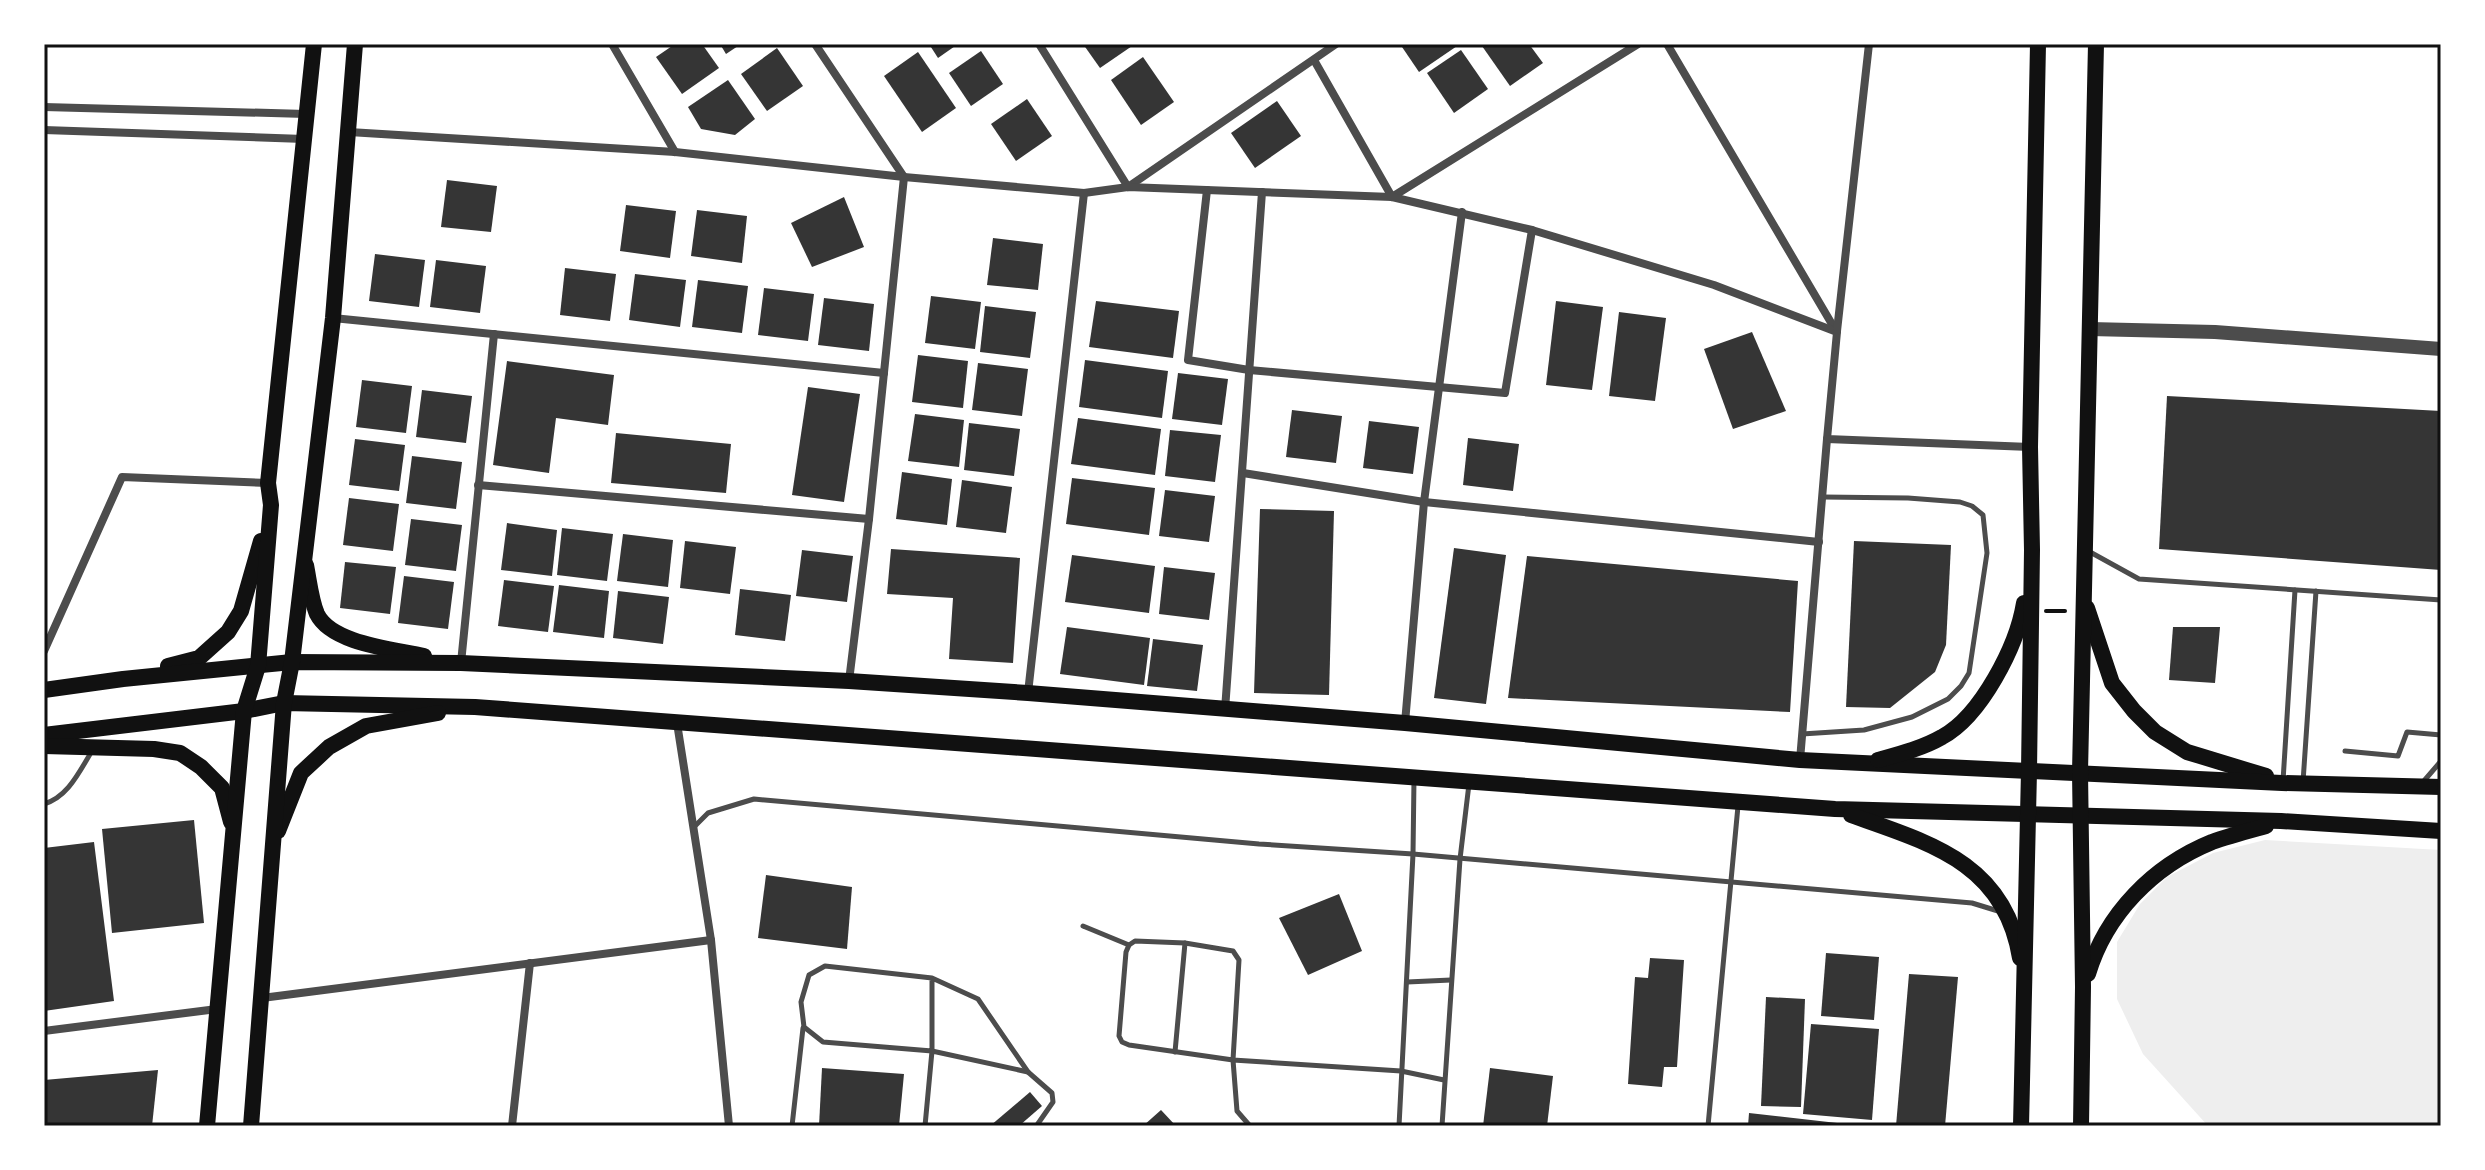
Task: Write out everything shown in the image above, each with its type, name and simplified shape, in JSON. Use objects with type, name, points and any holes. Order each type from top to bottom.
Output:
[{"type":"main road","points":[[207,1126],[244,711],[258,666],[271,505],[268,483],[314,44]]},
{"type":"main road","points":[[251,1126],[284,703],[292,662],[333,318],[355,44]]},
{"type":"main road","points":[[2021,1126],[2029,771],[2030,447],[2038,44]]},
{"type":"main road","points":[[2081,1126],[2082,591],[2096,44]]},
{"type":"main road","points":[[123,679],[199,658],[228,632],[241,611],[271,505]]},
{"type":"main road","points":[[1863,764],[1910,751],[1945,736],[1983,700],[2021,622],[2032,550]]},
{"type":"main road","points":[[303,553],[317,614],[331,631],[350,639],[457,662]]},
{"type":"main road","points":[[2082,591],[2112,683],[2155,732],[2187,752],[2282,783],[2441,787]]},
{"type":"main road","points":[[44,690],[292,662],[457,662],[1028,693],[1863,764],[2080,772],[2235,767]]},
{"type":"main road","points":[[44,735],[244,711],[284,703],[475,707],[1835,809],[2281,821],[2441,831]]},
{"type":"main road","points":[[271,847],[301,773],[329,747],[366,726],[475,707]]},
{"type":"main road","points":[[44,746],[154,749],[180,753],[201,767],[222,788],[231,821],[231,872]]},
{"type":"main road","points":[[1835,809],[1916,838],[1971,867],[2007,913],[2019,953],[2025,1000]]},
{"type":"main road","points":[[2083,987],[2096,946],[2127,903],[2161,869],[2211,843],[2281,821]]},
{"type":"street","points":[[612,44],[675,152]]},
{"type":"street","points":[[815,44],[904,177],[849,681]]},
{"type":"street","points":[[1039,44],[1128,187]]},
{"type":"street","points":[[1128,187],[1336,44]]},
{"type":"street","points":[[1392,197],[1638,44]]},
{"type":"street","points":[[1667,44],[1837,332]]},
{"type":"street","points":[[1800,760],[1837,332],[1869,44]]},
{"type":"street","points":[[1314,60],[1392,197]]},
{"type":"street","points":[[44,107],[306,114]]},
{"type":"street","points":[[44,130],[304,139]]},
{"type":"street","points":[[349,132],[675,152],[1084,193],[1128,187],[1392,197],[1532,230],[1714,285],[1837,332]]},
{"type":"street","points":[[1207,190],[1188,360],[1249,370],[1505,393],[1532,230]]},
{"type":"street","points":[[1225,710],[1262,192]]},
{"type":"street","points":[[1028,693],[1084,193]]},
{"type":"street","points":[[1405,723],[1424,502],[1462,212]]},
{"type":"street","points":[[333,318],[884,373]]},
{"type":"street","points":[[2090,329],[2215,332],[2441,349]]},
{"type":"street","points":[[457,662],[494,334]]},
{"type":"street","points":[[1827,439],[2030,447]]},
{"type":"street","points":[[1243,473],[1424,502],[1819,542]]},
{"type":"street","points":[[44,651],[122,477],[268,483]]},
{"type":"street","points":[[478,485],[869,519]]},
{"type":"street","points":[[677,723],[711,940],[729,1126]]},
{"type":"street","points":[[262,998],[711,940]]},
{"type":"street","points":[[512,1126],[530,963]]},
{"type":"street","points":[[44,1031],[218,1009]]},
{"type":"lane","points":[[1802,734],[1864,730],[1912,717],[1948,699],[1969,673],[1987,553],[1983,515],[1972,506],[1908,498],[1823,497]]},
{"type":"lane","points":[[2083,548],[2139,579],[2441,600]]},
{"type":"lane","points":[[2282,783],[2295,590]]},
{"type":"lane","points":[[2303,783],[2316,591]]},
{"type":"lane","points":[[2345,751],[2398,756],[2407,732],[2441,735]]},
{"type":"lane","points":[[44,804],[60,797],[70,786],[95,747]]},
{"type":"lane","points":[[2419,786],[2441,761]]},
{"type":"lane","points":[[1399,1126],[1414,778]]},
{"type":"lane","points":[[1442,1126],[1460,859],[1470,782]]},
{"type":"lane","points":[[693,828],[708,813],[754,799],[1259,844],[1732,880],[1972,903],[2007,913]]},
{"type":"lane","points":[[1708,1126],[1739,802]]},
{"type":"lane","points":[[1083,926],[1129,945]]},
{"type":"lane","points":[[1250,1126],[1237,1111],[1233,1060],[1239,960],[1233,951],[1226,949],[1135,941],[1126,952],[1119,1036],[1122,1042],[1233,1060],[1401,1071],[1444,1080]]},
{"type":"lane","points":[[1175,1052],[1185,943]]},
{"type":"lane","points":[[792,1126],[804,1027],[801,1002],[809,975],[825,966],[932,978],[978,999],[1028,1072],[1052,1093],[1053,1102],[1037,1125]]},
{"type":"lane","points":[[925,1126],[932,1051],[932,978]]},
{"type":"lane","points":[[1407,982],[1451,980]]},
{"type":"lane","points":[[804,1027],[823,1042],[932,1051],[1028,1072]]},
{"type":"path","points":[[2035,610],[2079,612]]},
{"type":"shaded area","points":[[2265,840],[2441,850],[2441,1126],[2208,1126],[2143,1054],[2117,999],[2117,942],[2140,904],[2167,877],[2213,853]]},
{"type":"building","points":[[675,44],[702,44],[719,68],[682,94],[656,57]]},
{"type":"building","points":[[720,44],[741,44],[726,54]]},
{"type":"building","points":[[929,44],[958,44],[938,58]]},
{"type":"building","points":[[1083,44],[1135,44],[1100,68]]},
{"type":"building","points":[[1400,44],[1460,44],[1419,72]]},
{"type":"building","points":[[1529,44],[1543,63],[1510,86],[1482,46]]},
{"type":"building","points":[[777,48],[803,86],[767,111],[741,74]]},
{"type":"building","points":[[1461,50],[1488,89],[1454,113],[1427,73]]},
{"type":"building","points":[[981,51],[1003,84],[971,106],[949,73]]},
{"type":"building","points":[[918,52],[956,108],[922,132],[884,76]]},
{"type":"building","points":[[1143,57],[1174,102],[1141,125],[1111,80]]},
{"type":"building","points":[[728,80],[755,119],[735,135],[701,129],[688,107]]},
{"type":"building","points":[[1027,99],[1052,136],[1016,161],[991,124]]},
{"type":"building","points":[[1277,101],[1301,136],[1255,168],[1231,133]]},
{"type":"building","points":[[447,180],[497,186],[491,232],[441,227]]},
{"type":"building","points":[[844,197],[864,247],[812,267],[791,223]]},
{"type":"building","points":[[626,205],[676,211],[670,258],[620,251]]},
{"type":"building","points":[[697,210],[747,216],[742,263],[691,256]]},
{"type":"building","points":[[993,238],[1043,244],[1038,290],[987,285]]},
{"type":"building","points":[[375,254],[425,260],[419,307],[369,301]]},
{"type":"building","points":[[436,260],[486,266],[480,313],[430,307]]},
{"type":"building","points":[[565,268],[616,274],[610,321],[560,315]]},
{"type":"building","points":[[635,274],[686,280],[680,327],[629,320]]},
{"type":"building","points":[[698,280],[748,286],[742,333],[692,327]]},
{"type":"building","points":[[764,288],[814,294],[808,341],[758,335]]},
{"type":"building","points":[[931,296],[981,302],[975,349],[925,343]]},
{"type":"building","points":[[824,298],[874,304],[869,351],[818,345]]},
{"type":"building","points":[[1096,301],[1179,311],[1173,358],[1089,347]]},
{"type":"building","points":[[1556,301],[1603,307],[1592,390],[1546,385]]},
{"type":"building","points":[[985,306],[1036,312],[1030,358],[980,352]]},
{"type":"building","points":[[1619,312],[1666,318],[1655,401],[1609,396]]},
{"type":"building","points":[[1752,332],[1786,411],[1733,429],[1704,349]]},
{"type":"building","points":[[918,355],[968,361],[963,408],[912,402]]},
{"type":"building","points":[[1085,360],[1168,371],[1162,418],[1079,407]]},
{"type":"building","points":[[507,361],[614,375],[608,425],[556,418],[549,473],[493,465]]},
{"type":"building","points":[[978,363],[1028,369],[1022,416],[972,410]]},
{"type":"building","points":[[1178,373],[1228,379],[1222,425],[1172,419]]},
{"type":"building","points":[[362,380],[412,386],[406,433],[356,427]]},
{"type":"building","points":[[808,387],[860,394],[844,502],[792,495]]},
{"type":"building","points":[[422,390],[472,396],[466,443],[416,437]]},
{"type":"building","points":[[2167,396],[2441,411],[2441,570],[2159,549]]},
{"type":"building","points":[[1292,410],[1342,416],[1336,463],[1286,457]]},
{"type":"building","points":[[915,414],[964,420],[959,467],[908,461]]},
{"type":"building","points":[[1078,418],[1161,429],[1155,475],[1071,464]]},
{"type":"building","points":[[1369,421],[1419,427],[1413,474],[1363,468]]},
{"type":"building","points":[[969,423],[1020,429],[1014,476],[964,470]]},
{"type":"building","points":[[1170,430],[1221,435],[1215,482],[1165,476]]},
{"type":"building","points":[[616,433],[731,444],[726,493],[611,483]]},
{"type":"building","points":[[1468,438],[1519,444],[1513,491],[1463,485]]},
{"type":"building","points":[[355,439],[405,445],[399,491],[349,485]]},
{"type":"building","points":[[412,456],[462,462],[456,509],[406,503]]},
{"type":"building","points":[[902,472],[952,479],[947,525],[896,519]]},
{"type":"building","points":[[1072,478],[1155,488],[1149,535],[1066,524]]},
{"type":"building","points":[[962,480],[1012,487],[1006,533],[956,527]]},
{"type":"building","points":[[1165,490],[1215,496],[1209,542],[1159,536]]},
{"type":"building","points":[[349,498],[399,504],[393,551],[343,545]]},
{"type":"building","points":[[1260,509],[1334,511],[1329,695],[1254,693]]},
{"type":"building","points":[[411,519],[462,525],[456,571],[405,565]]},
{"type":"building","points":[[507,523],[557,530],[552,576],[501,570]]},
{"type":"building","points":[[562,528],[613,534],[607,581],[557,575]]},
{"type":"building","points":[[623,534],[673,540],[668,587],[617,581]]},
{"type":"building","points":[[685,541],[736,547],[730,594],[680,588]]},
{"type":"building","points":[[1854,541],[1951,545],[1946,645],[1935,672],[1890,708],[1846,707]]},
{"type":"building","points":[[1454,548],[1506,555],[1486,704],[1434,698]]},
{"type":"building","points":[[891,549],[1020,558],[1013,663],[949,659],[953,598],[887,594]]},
{"type":"building","points":[[802,550],[853,556],[847,602],[796,596]]},
{"type":"building","points":[[1072,555],[1155,566],[1149,613],[1065,602]]},
{"type":"building","points":[[1527,556],[1798,581],[1790,712],[1508,698]]},
{"type":"building","points":[[345,562],[396,567],[390,614],[340,608]]},
{"type":"building","points":[[1164,567],[1215,573],[1209,620],[1159,614]]},
{"type":"building","points":[[404,576],[454,582],[448,629],[398,623]]},
{"type":"building","points":[[504,580],[554,586],[548,632],[498,626]]},
{"type":"building","points":[[559,585],[609,591],[604,638],[553,632]]},
{"type":"building","points":[[740,589],[791,595],[785,641],[735,635]]},
{"type":"building","points":[[618,591],[669,597],[663,644],[613,638]]},
{"type":"building","points":[[1067,627],[1150,638],[1144,685],[1060,674]]},
{"type":"building","points":[[2173,627],[2220,627],[2215,683],[2169,680]]},
{"type":"building","points":[[1153,639],[1203,645],[1197,691],[1147,686]]},
{"type":"building","points":[[194,820],[204,923],[112,933],[102,829]]},
{"type":"building","points":[[94,842],[114,1001],[44,1011],[44,848]]},
{"type":"building","points":[[766,875],[852,887],[847,949],[758,938]]},
{"type":"building","points":[[1339,894],[1362,951],[1308,975],[1279,918]]},
{"type":"building","points":[[1826,953],[1879,957],[1874,1020],[1821,1016]]},
{"type":"building","points":[[1650,958],[1684,960],[1677,1067],[1664,1067],[1662,1087],[1628,1084],[1635,977],[1648,978]]},
{"type":"building","points":[[1909,974],[1958,977],[1945,1126],[1896,1126]]},
{"type":"building","points":[[1766,997],[1805,999],[1801,1107],[1761,1106]]},
{"type":"building","points":[[1811,1024],[1879,1029],[1872,1120],[1803,1114]]},
{"type":"building","points":[[822,1068],[904,1074],[899,1126],[819,1126]]},
{"type":"building","points":[[1490,1068],[1553,1076],[1547,1126],[1483,1126]]},
{"type":"building","points":[[158,1070],[152,1126],[44,1126],[44,1080]]},
{"type":"building","points":[[1030,1092],[1042,1106],[1019,1126],[990,1126]]},
{"type":"building","points":[[1161,1110],[1176,1126],[1143,1126]]},
{"type":"building","points":[[1749,1113],[1846,1124],[1748,1126]]}]
